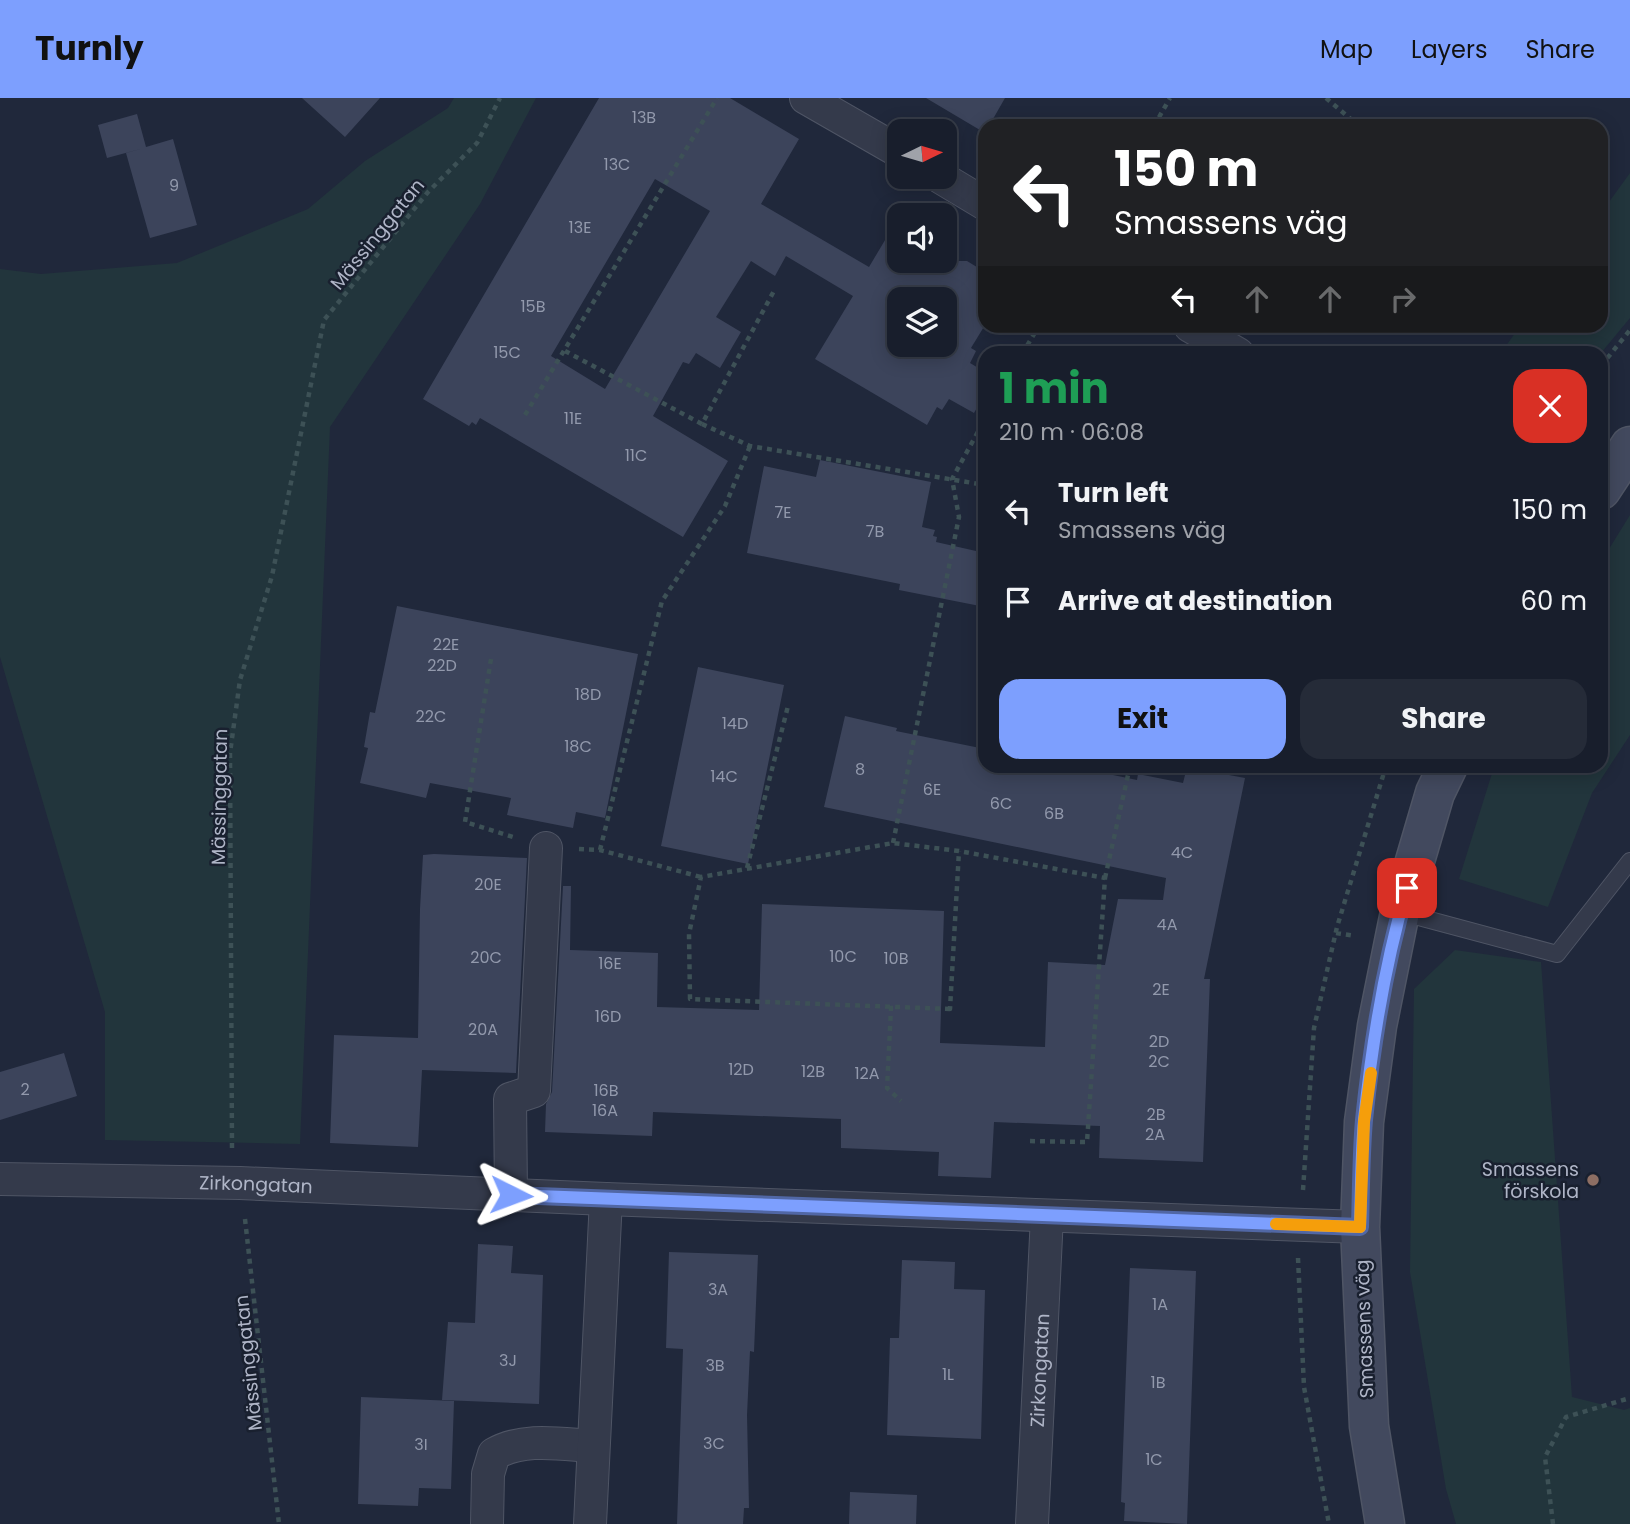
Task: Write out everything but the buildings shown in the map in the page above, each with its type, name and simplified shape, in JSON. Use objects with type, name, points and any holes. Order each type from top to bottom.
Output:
[{"type":"street","points":[[806,98],[887,145]]},
{"type":"street","points":[[957,187],[978,200]]},
{"type":"street","points":[[1202,333],[1224,346]]},
{"type":"street","points":[[1608,479],[1630,446]]},
{"type":"street","name":"Smassens väg","points":[[1385,1524],[1368,1426],[1360,1227],[1364,1122],[1377,1026],[1400,912],[1435,793],[1445,773]]},
{"type":"street","points":[[511,1195],[510,1099],[534,1091],[546,848]]},
{"type":"street","name":"Zirkongatan","points":[[0,1179],[240,1183],[1360,1227]]},
{"type":"street","points":[[590,1524],[606,1199]]},
{"type":"street","name":"Zirkongatan","points":[[1032,1524],[1047,1216]]},
{"type":"street","points":[[487,1524],[488,1474],[494,1454],[506,1447],[531,1443],[592,1446]]},
{"type":"lane","points":[[1400,912],[1557,954],[1630,861]]},
{"type":"path","name":"Mässinggatan","points":[[279,1524],[252,1266],[232,1145],[230,753],[240,680],[272,576],[324,320],[428,192],[477,144],[500,98]]},
{"type":"path","points":[[525,415],[717,98]]},
{"type":"path","points":[[1158,119],[1170,98]]},
{"type":"path","points":[[1326,98],[1351,119]]},
{"type":"path","points":[[702,424],[775,289]]},
{"type":"path","points":[[1608,357],[1630,330]]},
{"type":"path","points":[[565,351],[702,424],[750,446],[978,484]]},
{"type":"path","points":[[893,843],[960,517],[952,479],[978,432]]},
{"type":"path","points":[[600,850],[662,601],[725,506],[750,446]]},
{"type":"path","points":[[491,659],[465,822],[546,848],[600,850],[701,877],[893,843],[960,851],[1105,878]]},
{"type":"path","points":[[747,867],[788,706]]},
{"type":"path","points":[[1025,1141],[1087,1142],[1105,878],[1128,773]]},
{"type":"path","points":[[701,877],[689,934],[690,999],[950,1009],[960,851]]},
{"type":"path","points":[[891,1008],[887,1088],[901,1101]]},
{"type":"path","points":[[1553,1524],[1545,1457],[1566,1417],[1630,1398]]},
{"type":"shaded area","points":[[454,98],[536,98],[480,204],[330,427],[300,1144],[105,1140],[105,1012],[0,657],[0,269],[41,274],[177,263],[308,209],[365,161],[448,108]]},
{"type":"shaded area","points":[[1630,173],[1630,318],[1607,346],[1506,346],[1515,333],[1608,333],[1608,203]]},
{"type":"shaded area","points":[[1630,515],[1630,735],[1608,769],[1608,551]]},
{"type":"shaded area","points":[[1492,773],[1605,773],[1592,793],[1548,907],[1459,879]]},
{"type":"shaded area","points":[[1455,950],[1541,962],[1572,1397],[1624,1410],[1630,1408],[1630,1524],[1456,1524],[1446,1489],[1410,1272],[1414,989]]},
{"type":"slow traffic","points":[[1276,1224],[1360,1227],[1364,1122],[1371,1073]]},
{"type":"place","name":"Smassens förskola","points":[[1593,1180]]},
{"type":"route","points":[[511,1195],[1360,1227],[1364,1122],[1377,1026],[1407,888]]}]
